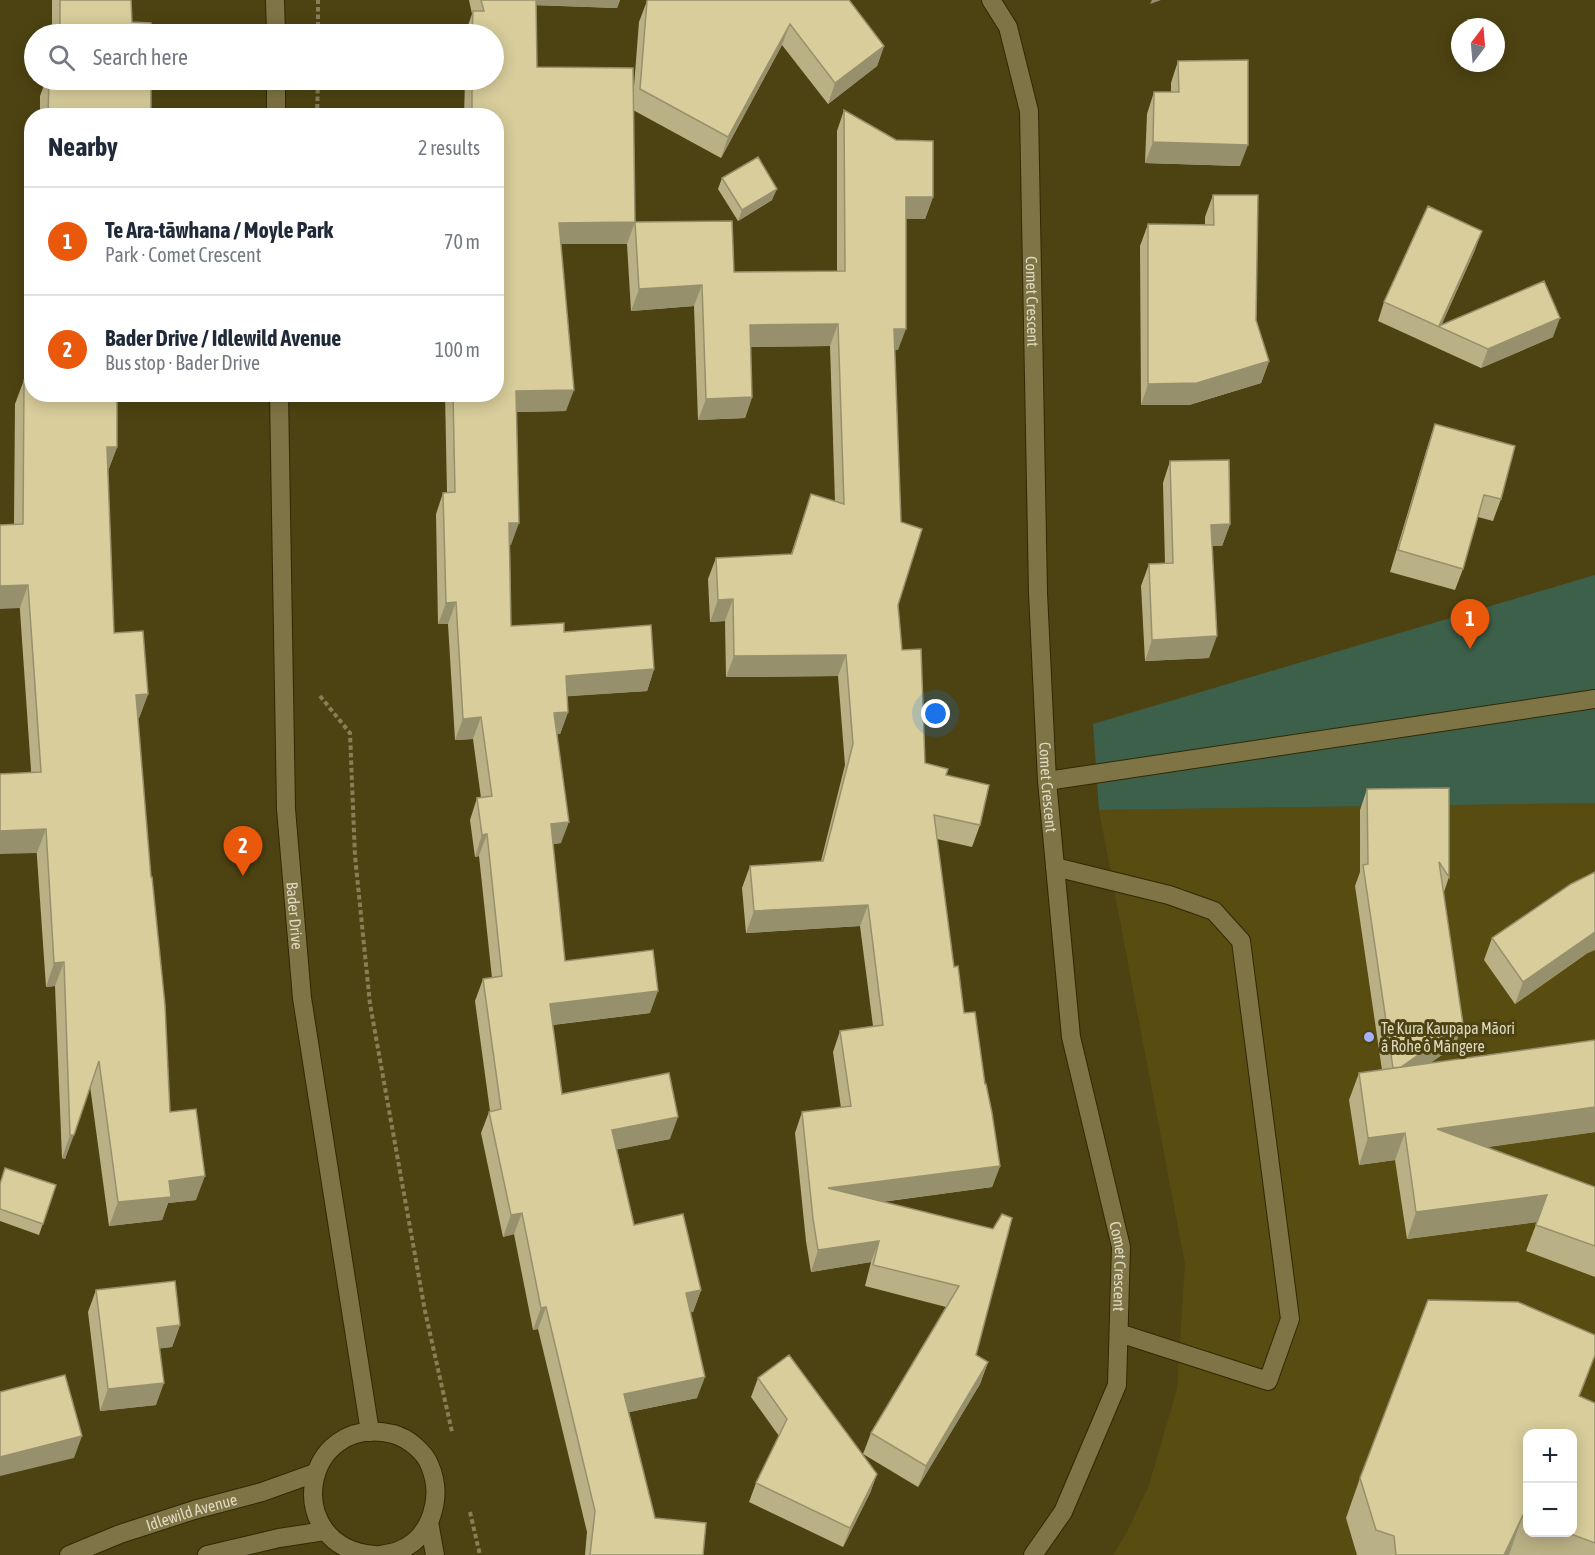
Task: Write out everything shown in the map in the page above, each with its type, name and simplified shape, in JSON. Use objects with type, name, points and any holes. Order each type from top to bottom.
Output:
[{"type":"street","points":[[275,0],[276,24]]},
{"type":"street","name":"Comet Crescent","points":[[991,0],[1008,27],[1029,111],[1038,593],[1047,781],[1071,1037],[1122,1247],[1117,1385],[1063,1512],[1033,1555]]},
{"type":"street","points":[[276,90],[276,108]]},
{"type":"street","name":"Bader Drive","points":[[279,402],[286,809],[301,986],[370,1432]]},
{"type":"street","points":[[1047,781],[1595,699]]},
{"type":"street","points":[[1055,867],[1169,895],[1214,911],[1241,941],[1290,1319],[1268,1380],[1119,1333]]},
{"type":"street","points":[[372,1555],[358,1554],[340,1545],[325,1531],[315,1513],[311,1493],[315,1473],[324,1455],[340,1441],[358,1432],[379,1431],[399,1436],[416,1447],[429,1463],[436,1483],[436,1503],[429,1522],[416,1539],[400,1550],[380,1555]]},
{"type":"street","name":"Idlewild Avenue","points":[[69,1555],[120,1534],[194,1510],[262,1492],[315,1473]]},
{"type":"street","points":[[429,1522],[435,1555]]},
{"type":"street","points":[[207,1555],[279,1538],[325,1531]]},
{"type":"path","points":[[318,0],[318,24]]},
{"type":"path","points":[[317,108],[318,90]]},
{"type":"path","points":[[350,733],[355,856],[370,1004],[425,1311],[453,1438]]},
{"type":"path","points":[[468,1507],[480,1555]]},
{"type":"shaded area","name":"Te Kura Kaupapa Māori ā Rohe ō Māngere","points":[[1595,803],[1595,1555],[1113,1555],[1127,1532],[1149,1485],[1177,1389],[1185,1264],[1099,810]]},
{"type":"green space","points":[[1595,575],[1595,803],[1099,810],[1093,724]]},
{"type":"building","points":[[60,0],[131,0],[132,22],[151,23],[151,24],[60,24]]},
{"type":"building","points":[[481,0],[536,0],[537,67],[633,68],[635,222],[559,223],[574,390],[516,391],[519,523],[509,523],[511,626],[564,623],[564,632],[651,625],[654,669],[566,676],[568,712],[554,713],[569,822],[551,824],[565,961],[653,950],[658,991],[550,1004],[562,1094],[669,1073],[678,1117],[612,1130],[634,1225],[683,1214],[701,1290],[686,1293],[705,1377],[624,1394],[655,1518],[706,1523],[703,1555],[590,1555],[595,1511],[546,1307],[541,1308],[522,1213],[511,1215],[489,1112],[501,1109],[483,979],[502,976],[487,834],[482,835],[477,798],[492,796],[481,717],[463,719],[456,602],[446,603],[443,493],[455,492],[453,402],[504,402],[504,108],[472,108],[472,90],[504,90],[504,24],[472,24],[473,11],[484,11]]},
{"type":"building","points":[[648,0],[849,0],[884,46],[835,83],[790,24],[728,137],[640,89]]},
{"type":"building","points":[[1248,60],[1248,145],[1153,142],[1154,92],[1179,92],[1178,61]]},
{"type":"building","points":[[49,90],[151,90],[151,108],[48,108]]},
{"type":"building","points":[[844,110],[896,140],[933,141],[933,197],[906,197],[906,329],[894,329],[901,522],[922,529],[898,605],[902,650],[921,649],[925,763],[948,769],[946,775],[989,785],[980,825],[934,815],[954,967],[958,966],[964,1013],[975,1012],[1000,1166],[828,1188],[993,1229],[1002,1214],[1012,1218],[976,1355],[988,1362],[926,1466],[871,1433],[959,1286],[873,1265],[879,1241],[818,1250],[813,1219],[802,1112],[851,1106],[840,1031],[883,1025],[868,905],[754,911],[750,866],[823,861],[853,744],[846,655],[734,656],[733,599],[718,600],[716,558],[792,554],[811,494],[844,504],[838,324],[750,325],[752,397],[706,399],[702,285],[639,289],[635,222],[732,221],[734,272],[845,271]]},
{"type":"building","points":[[758,157],[777,189],[742,210],[722,178]]},
{"type":"building","points":[[1213,195],[1258,195],[1256,320],[1269,361],[1197,383],[1148,384],[1148,224],[1214,225]]},
{"type":"building","points":[[1428,206],[1482,231],[1439,326],[1544,281],[1560,318],[1488,349],[1384,302]]},
{"type":"building","points":[[24,380],[24,402],[117,402],[117,447],[107,447],[114,633],[143,631],[148,694],[136,695],[151,877],[165,1005],[170,1112],[196,1109],[205,1176],[169,1181],[171,1197],[118,1202],[99,1061],[74,1135],[70,1135],[64,962],[54,963],[46,829],[0,831],[0,774],[41,772],[28,585],[0,586],[0,525],[23,524]]},
{"type":"building","points":[[1435,424],[1515,446],[1501,499],[1484,495],[1463,569],[1398,550]]},
{"type":"building","points":[[1229,460],[1230,524],[1211,525],[1217,636],[1152,640],[1149,564],[1173,563],[1170,461]]},
{"type":"building","points":[[1449,788],[1449,877],[1439,862],[1463,1024],[1401,1067],[1393,1068],[1363,865],[1368,864],[1367,789]]},
{"type":"building","points":[[1595,872],[1595,932],[1523,982],[1492,938],[1571,884]]},
{"type":"building","points":[[1595,1040],[1595,1107],[1437,1129],[1595,1187],[1595,1246],[1536,1225],[1547,1195],[1416,1212],[1405,1133],[1368,1138],[1359,1073]]},
{"type":"building","points":[[5,1168],[56,1185],[43,1224],[0,1209],[0,1184]]},
{"type":"building","points":[[175,1281],[180,1325],[157,1328],[164,1383],[108,1389],[96,1290]]},
{"type":"building","points":[[1428,1300],[1518,1302],[1595,1335],[1595,1355],[1579,1396],[1595,1403],[1595,1543],[1577,1536],[1577,1429],[1523,1429],[1523,1515],[1504,1555],[1396,1555],[1394,1536],[1376,1530],[1360,1478]]},
{"type":"building","points":[[789,1355],[877,1474],[850,1528],[756,1483],[787,1419],[758,1378]]},
{"type":"building","points":[[65,1375],[82,1436],[0,1457],[0,1392]]},
{"type":"place","name":"Te Ara-tāwhana / Moyle Park","points":[[1470,649]]},
{"type":"place","name":"Bader Drive / Idlewild Avenue","points":[[243,876]]},
{"type":"place","name":"Te Kura Kaupapa Māori ā Rohe ō Māngere","points":[[1369,1037]]}]
